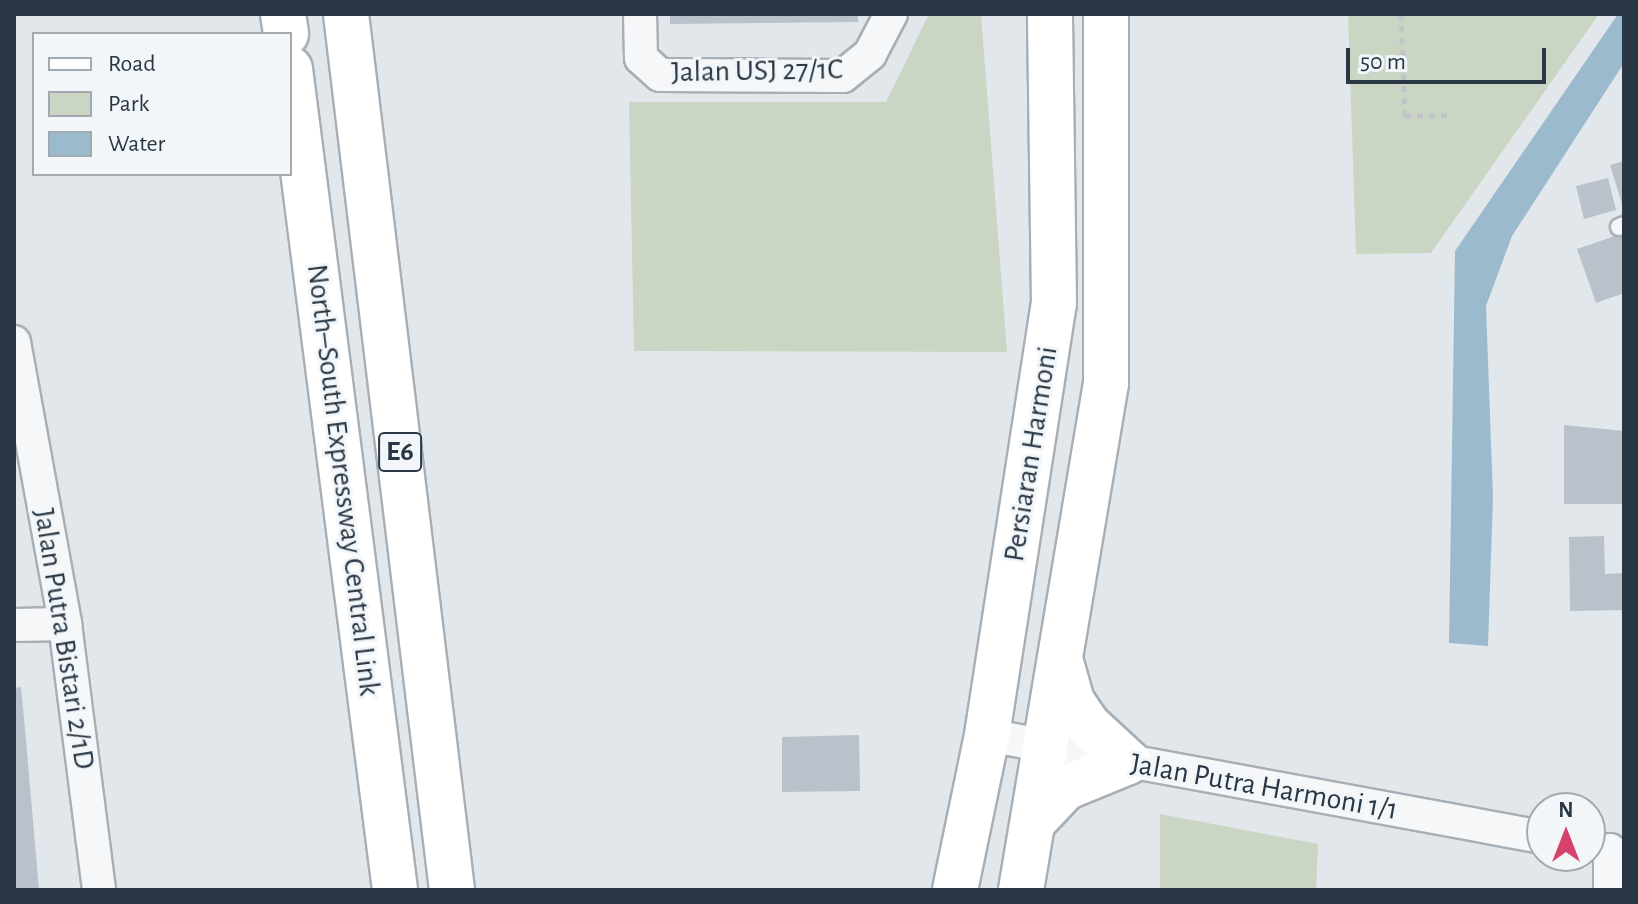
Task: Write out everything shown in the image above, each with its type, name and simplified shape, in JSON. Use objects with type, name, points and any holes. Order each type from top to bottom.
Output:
[{"type":"main road","name":"North–South Expressway Central Link","points":[[346,14],[452,890]]},
{"type":"main road","name":"Persiaran Harmoni","points":[[955,890],[987,735],[1054,304],[1050,14]]},
{"type":"main road","name":"Persiaran Harmoni","points":[[1021,890],[1106,383],[1106,14]]},
{"type":"main road","name":"North–South Expressway Central Link","points":[[292,85],[395,890]]},
{"type":"main road","points":[[1034,821],[1065,788],[1128,762],[1088,725],[1072,701],[1059,653]]},
{"type":"street","name":"Jalan USJ 27/1C","points":[[640,14],[641,58],[660,75],[843,76],[870,54],[891,14]]},
{"type":"street","name":"Jalan Putra Bistari 2/1D","points":[[14,342],[65,624],[99,890]]},
{"type":"street","points":[[14,625],[65,624]]},
{"type":"street","name":"Jalan Putra Harmoni 1/1","points":[[987,735],[1526,834]]},
{"type":"street","points":[[1608,849],[1610,890]]},
{"type":"path","points":[[1401,14],[1405,116],[1451,115]]},
{"type":"green space","points":[[929,14],[981,14],[1007,352],[634,351],[629,102],[886,102]]},
{"type":"green space","points":[[1348,14],[1599,14],[1431,253],[1356,254]]},
{"type":"green space","points":[[1160,814],[1318,844],[1316,890],[1160,890]]},
{"type":"water","points":[[1618,14],[1624,14],[1624,63],[1512,236],[1486,306],[1493,497],[1488,646],[1449,643],[1455,251]]},
{"type":"building","points":[[670,14],[858,14],[858,22],[670,24]]},
{"type":"building","points":[[1624,161],[1624,207],[1623,207],[1610,165]]},
{"type":"building","points":[[1608,178],[1616,210],[1584,219],[1576,186]]},
{"type":"building","points":[[1624,233],[1624,293],[1596,303],[1577,249]]},
{"type":"building","points":[[1564,425],[1624,431],[1624,504],[1564,504]]},
{"type":"building","points":[[1604,536],[1605,574],[1624,573],[1624,610],[1570,611],[1569,537]]},
{"type":"building","points":[[21,687],[39,890],[14,890],[14,688]]},
{"type":"building","points":[[859,735],[860,791],[782,792],[782,737]]}]
